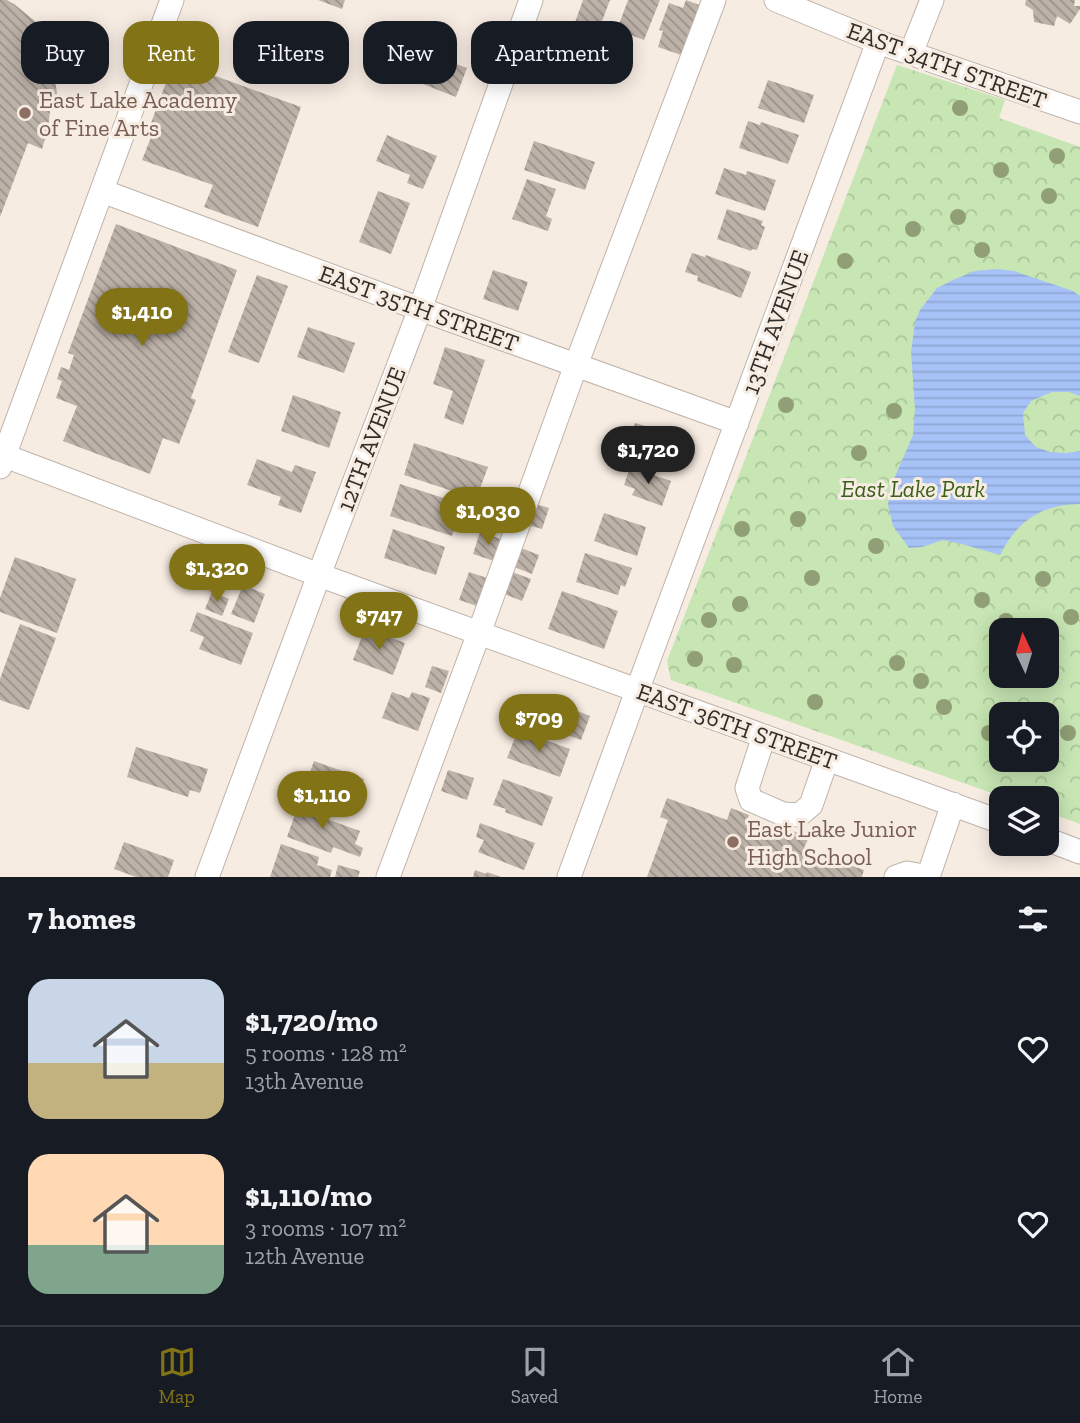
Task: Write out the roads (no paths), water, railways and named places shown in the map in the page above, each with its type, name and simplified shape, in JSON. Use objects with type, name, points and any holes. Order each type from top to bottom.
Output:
[{"type":"street","points":[[1,459],[172,0]]},
{"type":"street","name":"12TH AVENUE","points":[[207,877],[420,309],[531,0]]},
{"type":"street","points":[[388,877],[576,365],[714,0]]},
{"type":"street","name":"EAST 34TH STREET","points":[[775,0],[878,41],[1080,112]]},
{"type":"street","points":[[912,53],[932,0]]},
{"type":"street","name":"13TH AVENUE","points":[[569,877],[878,41]]},
{"type":"street","name":"EAST 35TH STREET","points":[[102,191],[737,423]]},
{"type":"street","name":"EAST 36TH STREET","points":[[1,459],[989,818]]},
{"type":"street","points":[[764,736],[747,788],[751,800],[783,814],[799,815],[811,805],[827,759]]},
{"type":"street","points":[[896,877],[907,873],[928,877],[953,804]]},
{"type":"street","points":[[1059,844],[1080,852]]},
{"type":"water","points":[[975,271],[1014,271],[1073,291],[1080,296],[1080,396],[1069,392],[1052,392],[1031,401],[1023,413],[1025,435],[1036,447],[1050,452],[1080,451],[1080,504],[1054,507],[1032,517],[1014,533],[1000,555],[943,540],[909,548],[893,526],[888,505],[890,488],[913,435],[915,410],[911,352],[915,322],[920,310],[937,288]]},
{"type":"place","name":"East Lake Academy of Fine Arts","points":[[25,113]]},
{"type":"place","name":"East Lake Junior High School","points":[[733,842]]},
{"type":"park label","name":"East Lake Park","points":[[913,488]]}]
